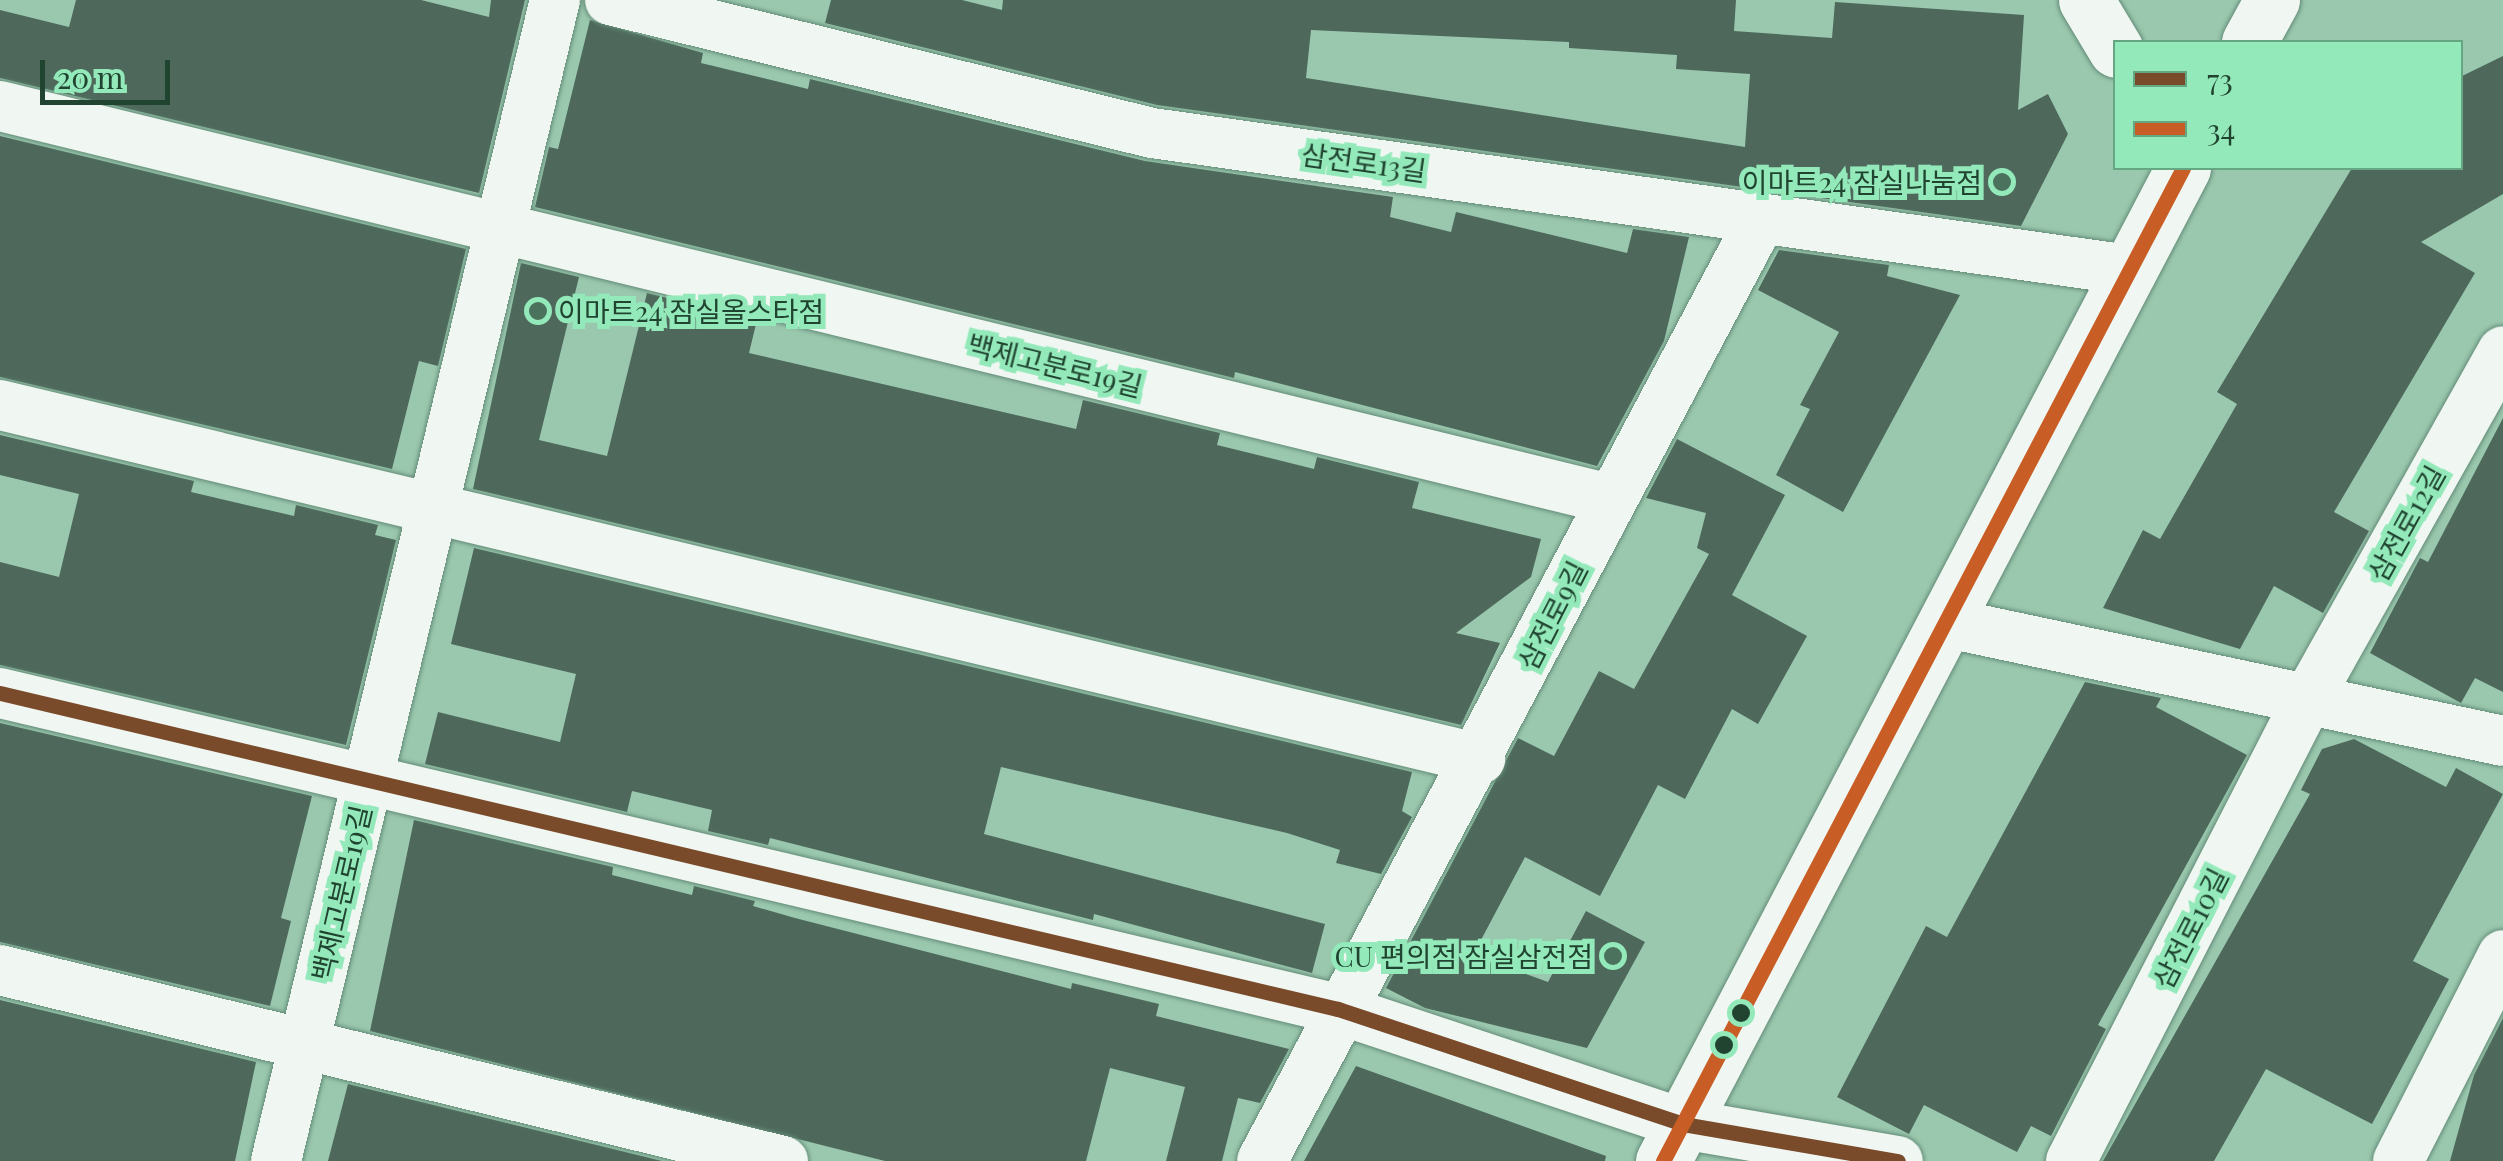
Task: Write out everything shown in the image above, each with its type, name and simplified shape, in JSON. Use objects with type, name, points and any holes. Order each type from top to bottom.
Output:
[{"type":"main road","points":[[2086,0],[2113,45]]},
{"type":"main road","points":[[2250,40],[2272,0]]},
{"type":"main road","points":[[1673,1143],[1948,623],[2128,270],[2171,176]]},
{"type":"street","name":"백제고분로19길","points":[[276,1161],[556,0]]},
{"type":"street","name":"삼전로13길","points":[[610,0],[1152,133],[2128,270]]},
{"type":"street","name":"백제고분로19길","points":[[0,106],[1610,499]]},
{"type":"street","name":"삼전로9길","points":[[1262,1161],[1338,1009],[1480,758],[1610,499],[1760,218]]},
{"type":"street","name":"삼전로12길","points":[[2310,696],[2503,351]]},
{"type":"street","points":[[0,405],[1480,758]]},
{"type":"street","points":[[1948,623],[2310,696],[2503,741]]},
{"type":"street","points":[[0,693],[1338,1009],[1673,1143],[1898,1161]]},
{"type":"street","name":"삼전로10길","points":[[2071,1161],[2310,696]]},
{"type":"street","points":[[2398,1161],[2489,1015],[2503,955]]},
{"type":"street","points":[[0,970],[783,1161]]},
{"type":"building","points":[[76,0],[421,0],[489,17],[491,0],[525,0],[479,193],[0,78],[0,10],[69,27]]},
{"type":"building","points":[[831,0],[962,0],[1002,10],[1003,0],[1736,0],[1734,31],[1832,38],[1835,2],[2024,15],[2018,110],[2048,94],[2068,134],[2021,226],[1157,105],[825,23]],"holes":[[[1311,30],[1569,42],[1569,48],[1677,55],[1676,69],[1750,74],[1745,147],[1306,78]]]},
{"type":"building","points":[[590,20],[703,53],[701,63],[808,89],[810,79],[1145,161],[1393,197],[1390,217],[1451,232],[1456,212],[1627,253],[1633,229],[1689,237],[1664,341],[1597,466],[1235,372],[1234,378],[535,207],[549,147],[558,149]]},
{"type":"building","points":[[2503,56],[2503,194],[2421,242],[2475,273],[2334,512],[2369,531],[2323,613],[2274,586],[2240,649],[2103,608],[2143,530],[2160,539],[2237,404],[2217,392],[2351,170],[2463,170],[2463,76]]},
{"type":"building","points":[[0,136],[466,249],[438,366],[419,361],[392,469],[0,377]]},
{"type":"building","points":[[1779,250],[1889,265],[1887,276],[1960,295],[1843,512],[1776,475],[1810,409],[1800,405],[1839,332],[1758,290]]},
{"type":"building","points":[[521,263],[579,277],[539,440],[607,456],[647,293],[757,320],[749,353],[1076,429],[1083,400],[1220,433],[1217,445],[1314,469],[1317,457],[1419,482],[1412,508],[1541,539],[1531,577],[1456,633],[1500,643],[1461,725],[473,489]]},
{"type":"building","points":[[2503,418],[2503,692],[2475,678],[2461,703],[2370,653],[2420,558],[2428,562]]},
{"type":"building","points":[[0,435],[194,481],[191,492],[294,516],[296,505],[378,525],[375,535],[396,540],[346,745],[0,665],[0,562],[59,577],[79,494],[0,475]]},
{"type":"building","points":[[1677,439],[1785,495],[1732,595],[1807,636],[1758,724],[1732,709],[1685,799],[1658,785],[1600,896],[1525,857],[1473,955],[1548,982],[1586,911],[1645,942],[1587,1048],[1425,1008],[1386,988],[1518,738],[1554,756],[1599,671],[1634,689],[1709,554],[1697,548],[1706,513],[1646,498]]},
{"type":"building","points":[[474,548],[1412,772],[1402,811],[1412,817],[1381,874],[1336,863],[1340,850],[1287,833],[1001,767],[984,834],[1325,924],[1312,973],[1094,914],[1093,920],[770,838],[768,845],[708,831],[712,810],[632,791],[627,812],[425,764],[438,712],[560,742],[576,674],[451,644]]},
{"type":"building","points":[[2085,682],[2161,698],[2156,707],[2247,755],[2098,1025],[2106,1029],[2051,1136],[2031,1126],[2017,1152],[1924,1105],[1909,1134],[1837,1097],[1926,926],[1947,937]]},
{"type":"building","points":[[0,723],[312,796],[281,918],[291,921],[270,1006],[0,942]]},
{"type":"building","points":[[2354,739],[2446,787],[2456,768],[2503,794],[2413,961],[2449,979],[2372,1124],[2266,1069],[2214,1161],[2103,1161],[2310,794],[2301,790],[2322,749]]},
{"type":"building","points":[[414,820],[613,867],[612,875],[692,895],[694,886],[755,901],[753,906],[795,918],[1071,989],[1072,983],[1159,1004],[1156,1016],[1289,1049],[1260,1103],[1238,1098],[1222,1161],[1166,1161],[1185,1087],[1110,1068],[1086,1161],[885,1161],[370,1031]]},
{"type":"building","points":[[0,1000],[256,1062],[235,1161],[0,1161]]},
{"type":"building","points":[[2503,1018],[2503,1161],[2450,1161],[2474,1075]]},
{"type":"building","points":[[1356,1066],[1606,1156],[1605,1161],[1304,1161]]},
{"type":"building","points":[[348,1084],[662,1161],[328,1161]]},
{"type":"transit line","name":"34","points":[[1663,1161],[2182,170]]},
{"type":"transit line","name":"73","points":[[0,693],[1338,1009],[1683,1124],[1898,1161]]},
{"type":"place","name":"이마트24 잠실나눔점","points":[[2002,182]]},
{"type":"place","name":"이마트24 잠실올스타점","points":[[538,311]]},
{"type":"place","name":"CU 편의점 잠실삼전점","points":[[1613,956]]}]
